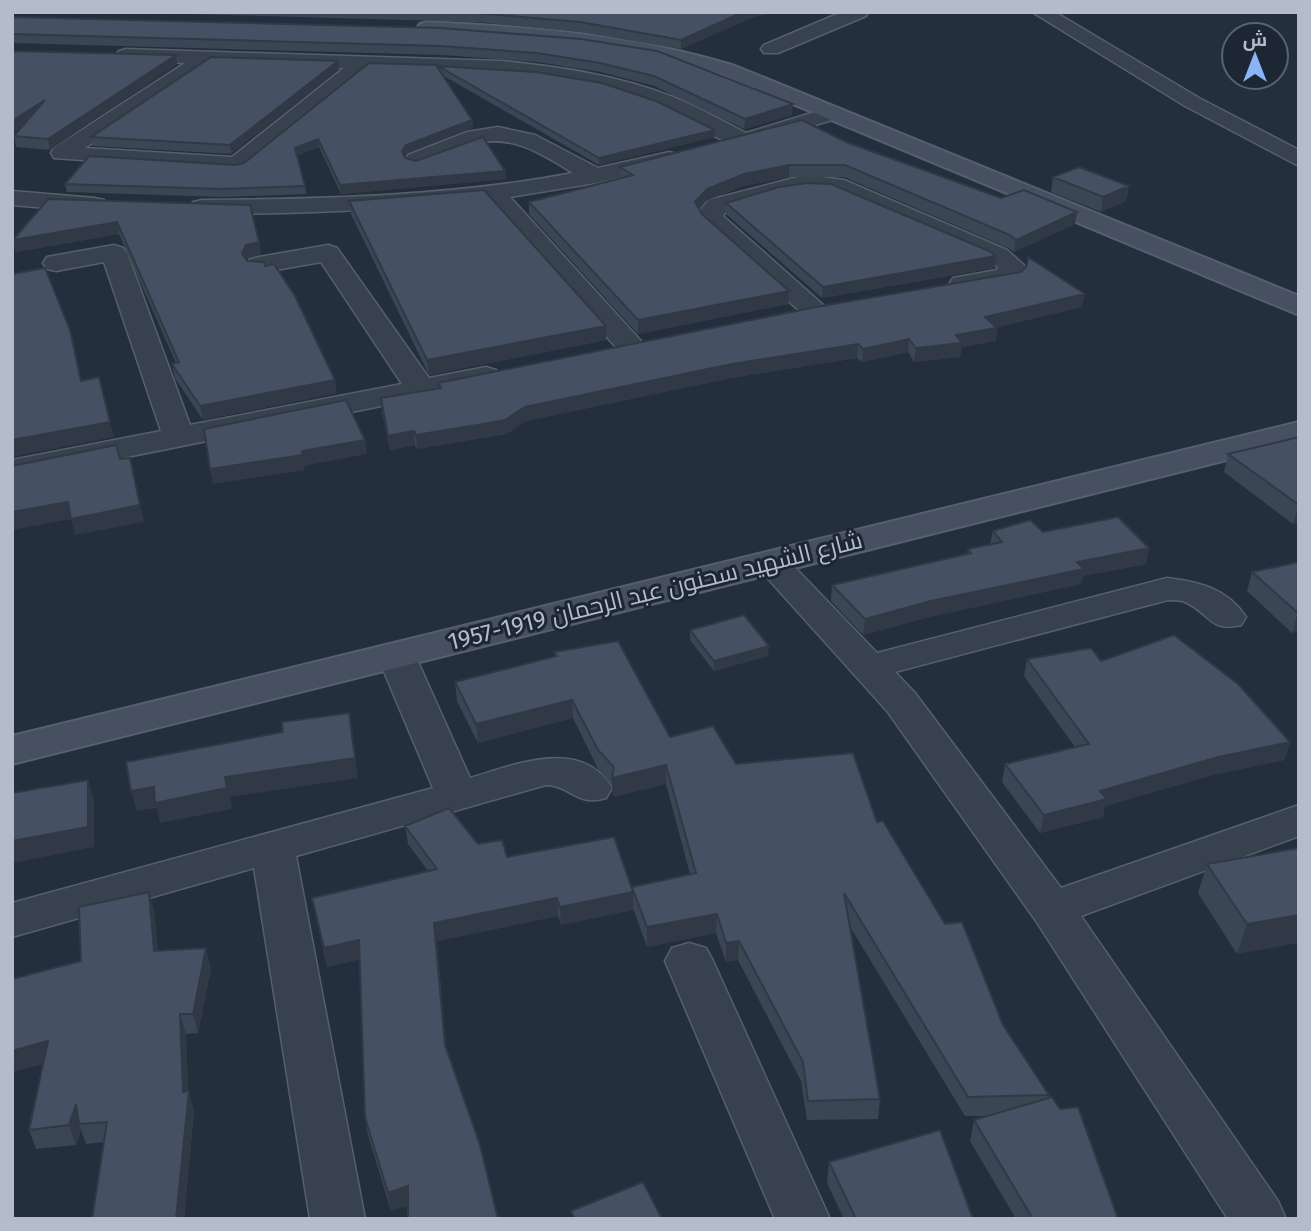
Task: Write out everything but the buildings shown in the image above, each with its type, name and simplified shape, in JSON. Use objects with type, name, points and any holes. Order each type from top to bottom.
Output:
[{"type":"street","points":[[772,49],[859,12]]},
{"type":"street","points":[[1041,12],[1192,102],[1299,159]]},
{"type":"street","points":[[411,28],[542,34],[684,55],[728,70],[1299,306]]},
{"type":"street","points":[[110,54],[502,67],[592,79],[667,102],[742,140]]},
{"type":"street","points":[[207,57],[62,153],[237,164],[364,62]]},
{"type":"street","points":[[178,207],[301,206],[492,192],[595,176],[742,140],[831,113]]},
{"type":"street","points":[[416,160],[466,140],[484,135],[504,134],[526,138],[595,176]]},
{"type":"street","points":[[815,311],[713,220],[709,213],[718,205],[805,183],[836,185],[998,255],[1011,265],[1010,276],[932,290]]},
{"type":"street","points":[[492,192],[631,347]]},
{"type":"street","points":[[12,198],[112,206]]},
{"type":"street","points":[[57,263],[114,253],[180,437]]},
{"type":"street","points":[[259,265],[328,253],[421,389]]},
{"type":"street","points":[[12,470],[513,371]]},
{"type":"street","name":"شارع الشهيد سحنون عبد الرحمان 1919-1957","points":[[12,750],[1299,432]]},
{"type":"street","points":[[771,562],[901,702],[1052,909],[1259,1219]]},
{"type":"street","points":[[870,667],[1167,589],[1195,592],[1228,617]]},
{"type":"street","points":[[396,655],[457,795]]},
{"type":"street","points":[[12,920],[546,771],[566,772],[591,788]]},
{"type":"street","points":[[1052,909],[1299,820]]},
{"type":"street","points":[[272,846],[338,1219]]},
{"type":"street","points":[[689,961],[803,1219]]}]
